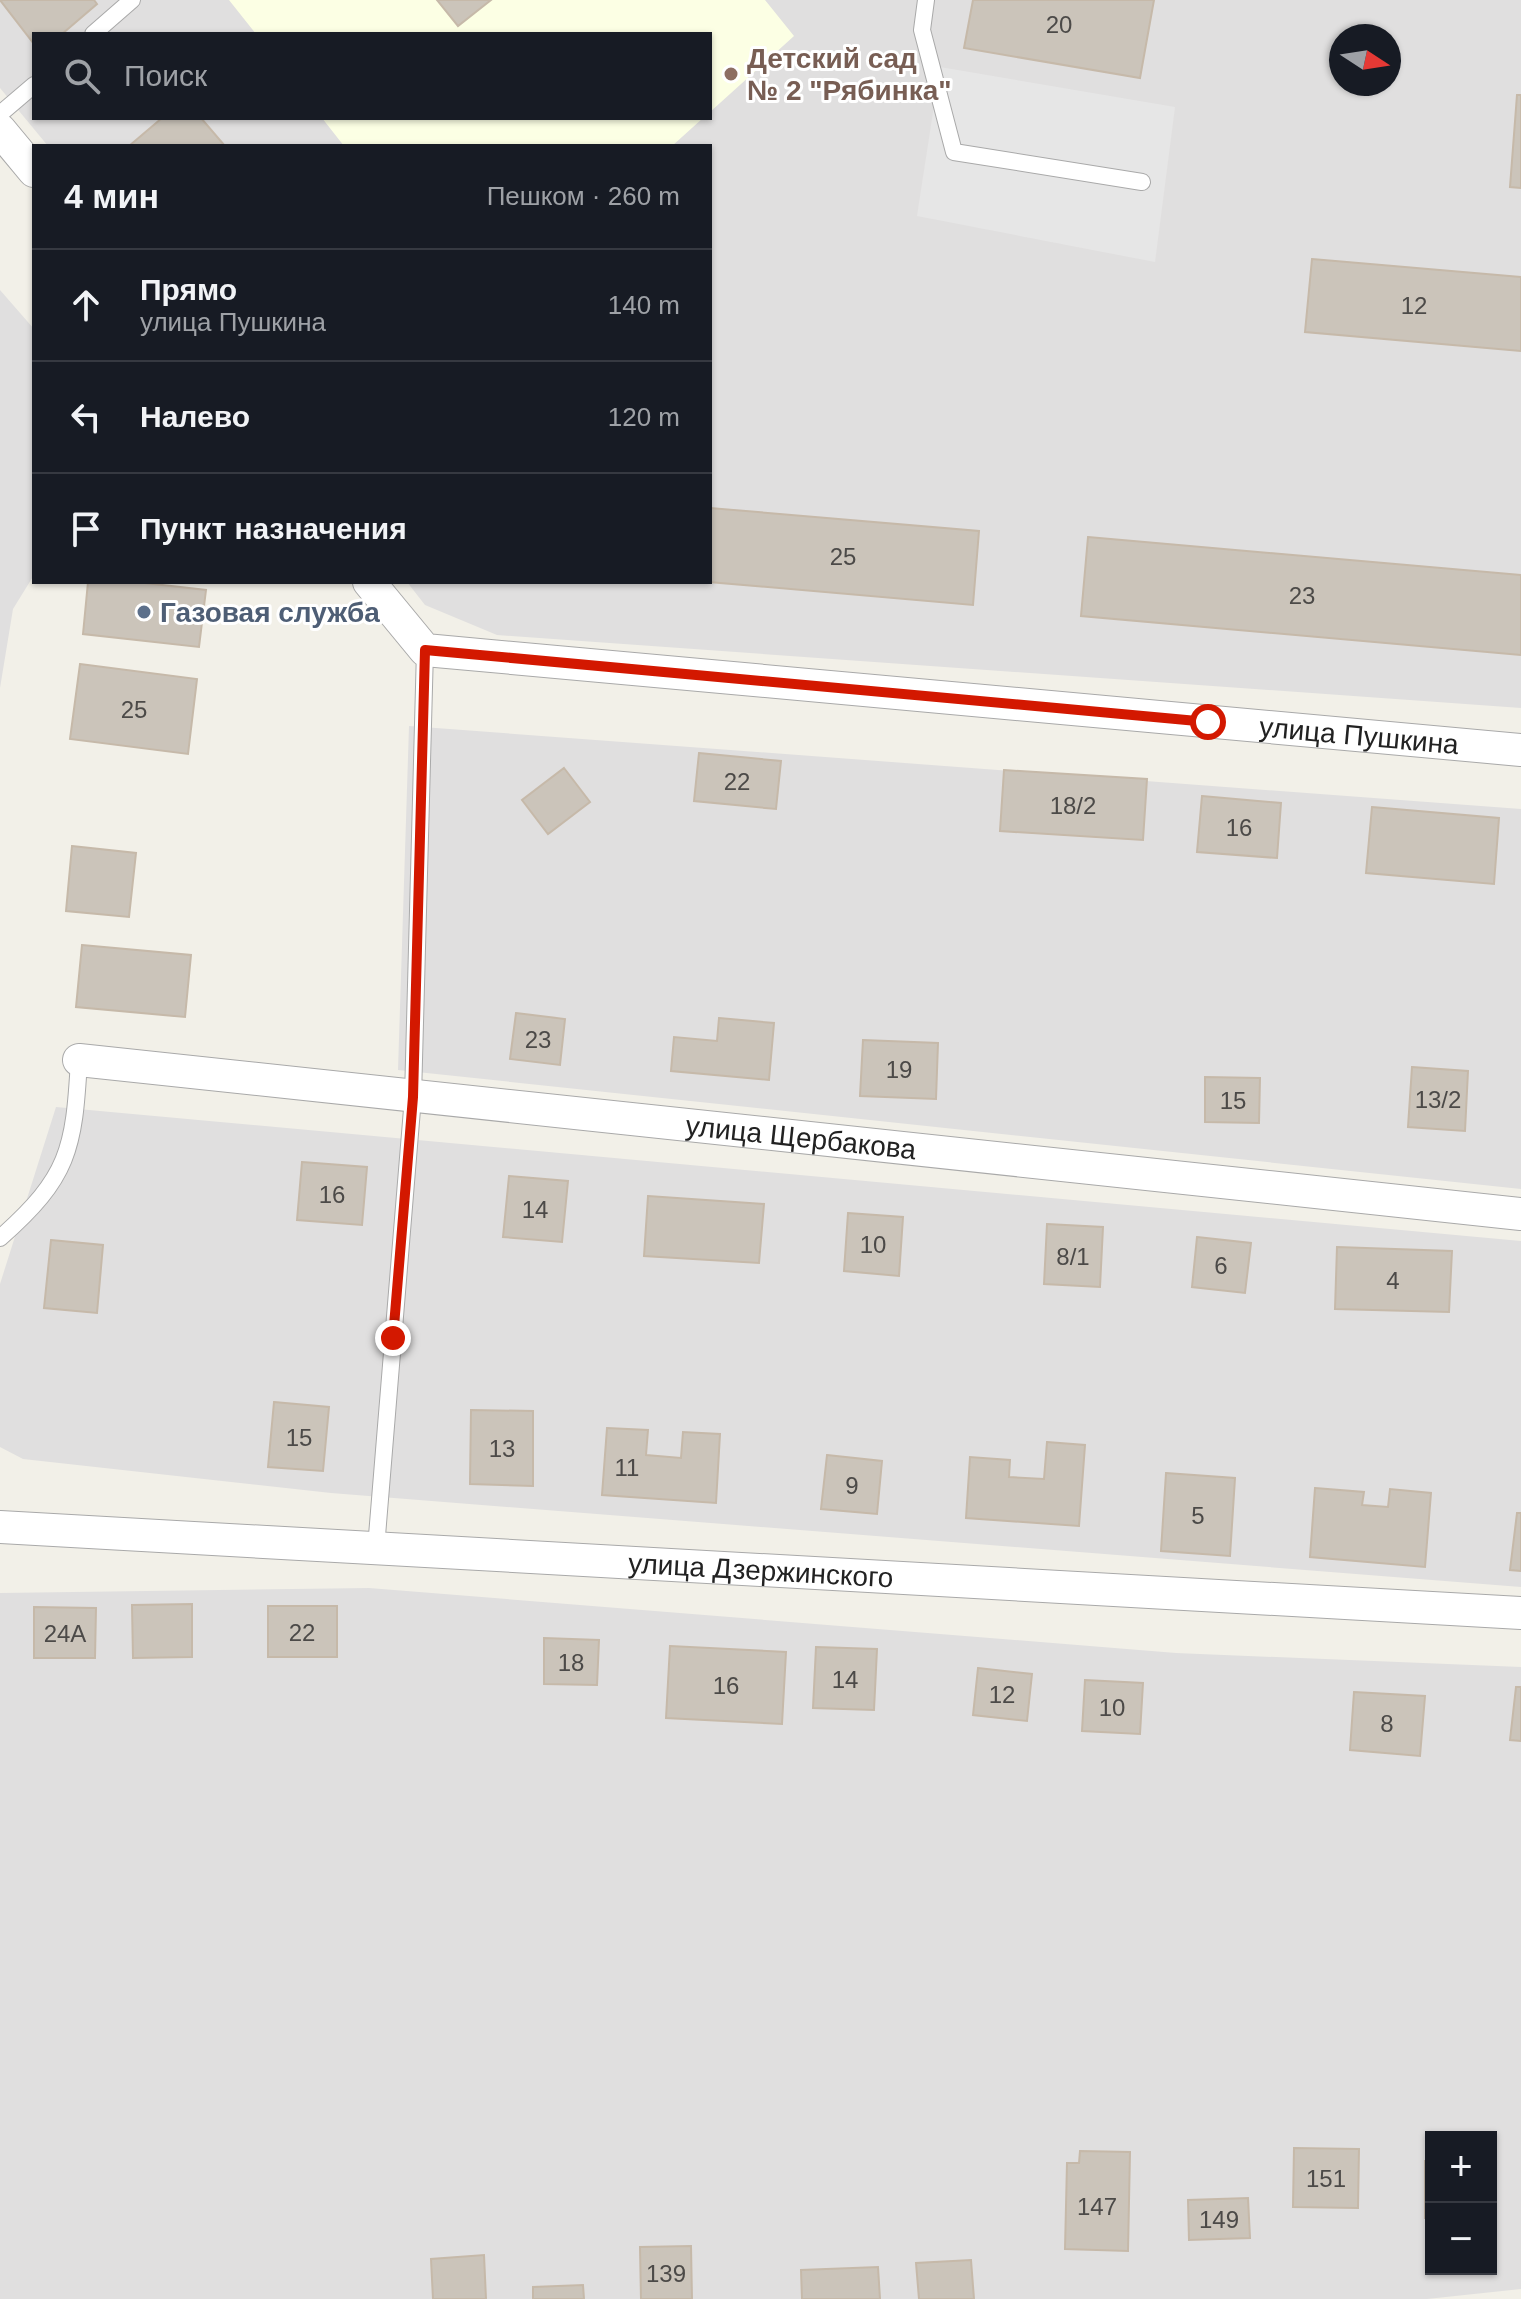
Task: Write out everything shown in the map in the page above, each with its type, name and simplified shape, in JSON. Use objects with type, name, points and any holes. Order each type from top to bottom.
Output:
[{"type":"street","points":[[0,130],[32,169]]},
{"type":"street","points":[[371,584],[425,650]]},
{"type":"street","name":"улица Пушкина","points":[[425,650],[1521,750]]},
{"type":"street","name":"улица Щербакова","points":[[79,1060],[1521,1214]]},
{"type":"street","name":"улица Дзержинского","points":[[0,1527],[1521,1613]]},
{"type":"lane","points":[[95,32],[132,0]]},
{"type":"lane","points":[[926,0],[922,30],[954,152],[1142,182]]},
{"type":"lane","points":[[0,114],[32,87]]},
{"type":"lane","points":[[376,1548],[413,1097],[425,650]]},
{"type":"lane","points":[[0,1238],[38,1205],[59,1173],[72,1140],[79,1060]]},
{"type":"shaded area","points":[[0,0],[1521,0],[1521,708],[497,635],[425,605],[409,584],[712,584],[712,144],[46,144],[0,88]]},
{"type":"shaded area","name":"Детский сад № 2 \"Рябинка\"","points":[[229,0],[765,0],[794,36],[712,110],[712,32],[254,32]]},
{"type":"shaded area","points":[[940,67],[1175,107],[1155,262],[917,216]]},
{"type":"shaded area","name":"Детский сад № 2 \"Рябинка\"","points":[[324,120],[701,120],[674,144],[342,144]]},
{"type":"shaded area","points":[[0,290],[32,327],[32,578],[13,609],[0,688]]},
{"type":"shaded area","points":[[409,726],[1521,809],[1521,1189],[398,1070]]},
{"type":"shaded area","points":[[56,1107],[1521,1241],[1521,1587],[331,1493],[23,1459],[0,1447],[0,1284]]},
{"type":"shaded area","points":[[369,1588],[1176,1653],[1521,1667],[1521,2289],[1427,2299],[0,2299],[0,1593]]},
{"type":"building","points":[[0,0],[94,0],[97,4],[64,32],[32,32],[32,41]]},
{"type":"building","points":[[437,0],[491,0],[458,26]]},
{"type":"building","points":[[973,0],[1154,0],[1140,78],[964,48]]},
{"type":"building","points":[[1517,95],[1521,95],[1521,188],[1510,187]]},
{"type":"building","points":[[160,120],[203,120],[223,144],[131,144]]},
{"type":"building","points":[[1312,259],[1521,277],[1521,351],[1305,332]]},
{"type":"building","points":[[712,508],[979,531],[973,605],[712,582]]},
{"type":"building","points":[[1088,537],[1521,575],[1521,655],[1081,616]]},
{"type":"building","name":"Газовая служба","points":[[88,584],[154,584],[206,590],[199,647],[83,634]]},
{"type":"building","points":[[80,664],[197,679],[188,754],[70,739]]},
{"type":"building","points":[[699,753],[781,761],[776,809],[694,801]]},
{"type":"building","points":[[564,768],[590,802],[548,834],[522,800]]},
{"type":"building","points":[[1004,770],[1147,779],[1143,840],[1000,831]]},
{"type":"building","points":[[1202,796],[1281,803],[1277,858],[1197,852]]},
{"type":"building","points":[[1372,807],[1499,818],[1494,884],[1366,873]]},
{"type":"building","points":[[72,846],[136,853],[129,917],[66,911]]},
{"type":"building","points":[[82,945],[191,955],[185,1017],[76,1007]]},
{"type":"building","points":[[516,1013],[565,1019],[560,1065],[510,1059]]},
{"type":"building","points":[[719,1018],[774,1023],[769,1080],[671,1071],[674,1037],[717,1041]]},
{"type":"building","points":[[863,1040],[938,1043],[936,1099],[860,1096]]},
{"type":"building","points":[[1412,1067],[1468,1071],[1465,1131],[1408,1127]]},
{"type":"building","points":[[1205,1077],[1260,1078],[1259,1123],[1205,1122]]},
{"type":"building","points":[[302,1162],[367,1167],[362,1225],[297,1220]]},
{"type":"building","points":[[509,1176],[568,1181],[562,1242],[503,1237]]},
{"type":"building","points":[[648,1196],[764,1204],[759,1263],[644,1256]]},
{"type":"building","points":[[848,1213],[903,1217],[899,1276],[844,1271]]},
{"type":"building","points":[[1047,1224],[1103,1227],[1100,1287],[1044,1284]]},
{"type":"building","points":[[1197,1237],[1251,1243],[1245,1293],[1192,1287]]},
{"type":"building","points":[[51,1240],[103,1245],[97,1313],[44,1308]]},
{"type":"building","points":[[1337,1247],[1452,1251],[1449,1312],[1335,1309]]},
{"type":"building","points":[[274,1402],[329,1407],[323,1471],[268,1467]]},
{"type":"building","points":[[471,1410],[533,1411],[533,1486],[470,1484]]},
{"type":"building","points":[[607,1428],[648,1430],[646,1455],[681,1458],[683,1432],[720,1434],[716,1503],[602,1495]]},
{"type":"building","points":[[1047,1442],[1085,1445],[1079,1526],[966,1518],[970,1457],[1010,1460],[1009,1477],[1044,1479]]},
{"type":"building","points":[[827,1455],[882,1461],[877,1514],[821,1509]]},
{"type":"building","points":[[1166,1473],[1235,1478],[1230,1556],[1161,1551]]},
{"type":"building","points":[[1315,1488],[1364,1492],[1362,1505],[1388,1507],[1390,1489],[1431,1493],[1425,1567],[1310,1557]]},
{"type":"building","points":[[1517,1513],[1521,1513],[1521,1571],[1510,1570]]},
{"type":"building","points":[[192,1604],[192,1657],[133,1658],[132,1605]]},
{"type":"building","points":[[268,1606],[337,1606],[337,1657],[268,1657]]},
{"type":"building","points":[[34,1607],[96,1608],[95,1658],[34,1658]]},
{"type":"building","points":[[544,1638],[599,1640],[597,1685],[544,1684]]},
{"type":"building","points":[[670,1646],[786,1652],[782,1724],[666,1718]]},
{"type":"building","points":[[816,1647],[877,1649],[874,1710],[813,1708]]},
{"type":"building","points":[[978,1668],[1032,1674],[1027,1721],[973,1715]]},
{"type":"building","points":[[1085,1680],[1143,1683],[1140,1734],[1082,1731]]},
{"type":"building","points":[[1516,1687],[1521,1687],[1521,1741],[1510,1740]]},
{"type":"building","points":[[1354,1692],[1425,1696],[1420,1756],[1350,1750]]},
{"type":"building","points":[[1294,2148],[1359,2149],[1358,2208],[1293,2207]]},
{"type":"building","points":[[1080,2151],[1130,2152],[1128,2251],[1065,2249],[1067,2163],[1079,2163]]},
{"type":"building","points":[[1248,2198],[1250,2238],[1189,2240],[1188,2200]]},
{"type":"building","points":[[691,2246],[692,2299],[641,2299],[640,2247]]},
{"type":"building","points":[[484,2255],[486,2299],[433,2299],[431,2259]]},
{"type":"building","points":[[971,2260],[974,2299],[919,2299],[916,2263]]},
{"type":"building","points":[[878,2267],[880,2299],[802,2299],[801,2270]]},
{"type":"building","points":[[583,2285],[584,2299],[533,2299],[533,2287]]},
{"type":"place","name":"Детский сад № 2 \"Рябинка\"","points":[[731,74]]},
{"type":"place","name":"Газовая служба","points":[[144,612]]},
{"type":"route","points":[[393,1338],[413,1097],[425,650],[1208,722]]}]
